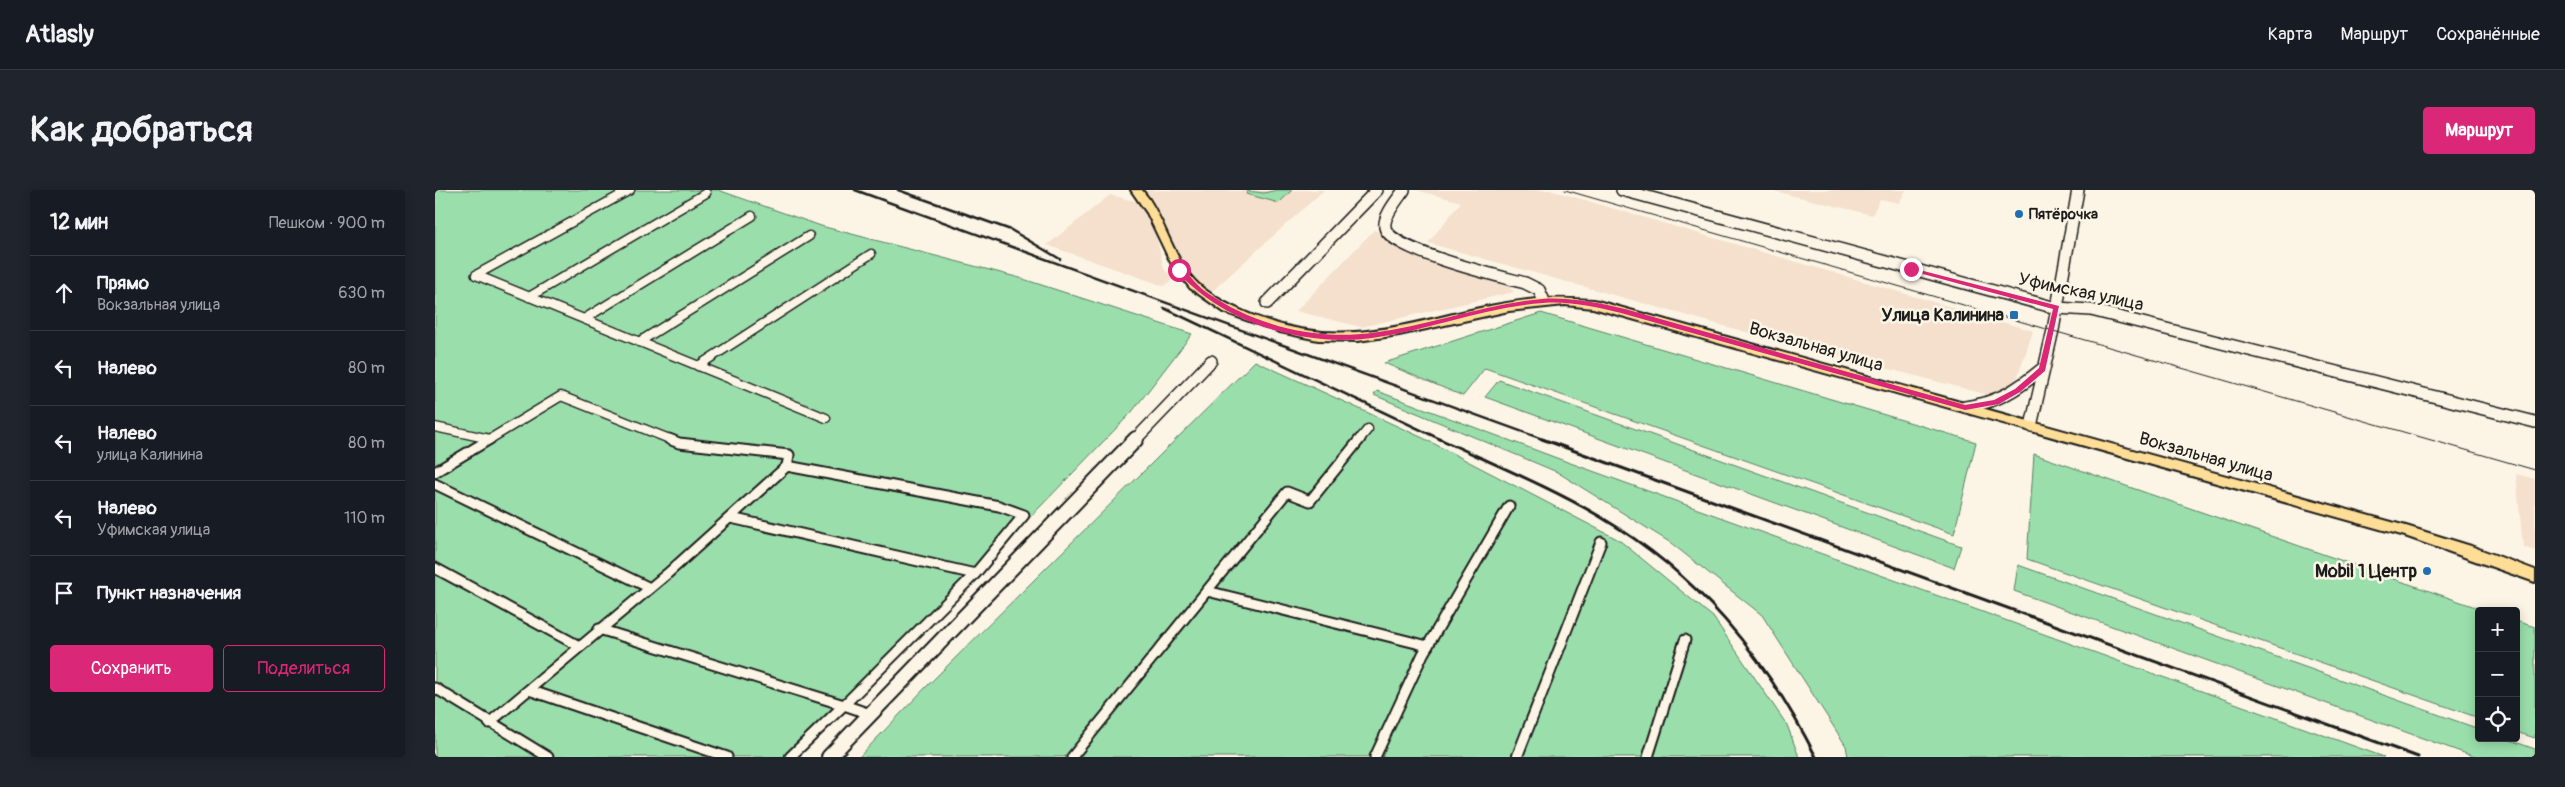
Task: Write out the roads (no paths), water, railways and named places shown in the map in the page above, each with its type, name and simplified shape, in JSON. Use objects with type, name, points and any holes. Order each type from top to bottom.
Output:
[{"type":"main road","name":"Вокзальная улица","points":[[1136,190],[1155,214],[1174,261],[1194,285],[1226,309],[1276,328],[1321,336],[1372,336],[1415,328],[1498,307],[1544,301],[1575,301],[1612,308],[2414,534],[2466,550],[2535,576]]},
{"type":"street","points":[[630,190],[477,275],[826,418]]},
{"type":"street","points":[[1267,303],[1377,190]]},
{"type":"street","points":[[1404,190],[1385,221],[1384,227],[1390,236],[1426,253],[1525,283],[1539,290],[1544,301]]},
{"type":"street","name":"Уфимская улица","points":[[1622,190],[2056,308],[2091,310],[2535,422]]},
{"type":"street","points":[[2031,426],[2078,190]]},
{"type":"street","points":[[529,297],[705,193]]},
{"type":"street","points":[[584,319],[752,216]]},
{"type":"street","points":[[639,342],[809,236]]},
{"type":"street","points":[[698,366],[871,254]]},
{"type":"street","points":[[829,757],[1211,361]]},
{"type":"street","points":[[1965,407],[1996,402],[2017,390],[2042,369]]},
{"type":"street","points":[[435,472],[561,396],[679,442],[789,455],[787,466],[731,518],[489,723]]},
{"type":"street","points":[[435,427],[490,440]]},
{"type":"street","points":[[1072,757],[1287,492],[1310,502],[1368,429]]},
{"type":"street","points":[[787,466],[999,506],[1024,514],[975,574],[790,757]]},
{"type":"street","points":[[435,484],[650,588]]},
{"type":"street","points":[[1375,757],[1428,646],[1509,506]]},
{"type":"street","points":[[731,518],[975,574]]},
{"type":"street","points":[[1517,757],[1601,542]]},
{"type":"street","points":[[435,568],[579,646]]},
{"type":"street","points":[[1207,591],[1428,646]]},
{"type":"street","points":[[599,629],[870,714]]},
{"type":"street","points":[[1648,757],[1685,640]]},
{"type":"street","points":[[435,688],[489,723],[548,757]]},
{"type":"street","points":[[529,690],[727,757]]},
{"type":"tram line","points":[[1565,190],[2535,470]]},
{"type":"railway","points":[[855,190],[1545,440]]},
{"type":"railway","points":[[898,190],[1011,230],[1060,259]]},
{"type":"railway","points":[[1164,308],[1442,440]]},
{"type":"railway","points":[[1440,439],[1580,505],[1635,539],[1668,564],[1698,591],[1751,651],[1796,720],[1816,757]]},
{"type":"railway","points":[[1542,439],[2418,757]]},
{"type":"place","name":"Пятёрочка","points":[[2019,214]]},
{"type":"place","name":"Улица Калинина","points":[[2014,315]]},
{"type":"place","name":"Mobil 1 Центр","points":[[2427,571]]}]
